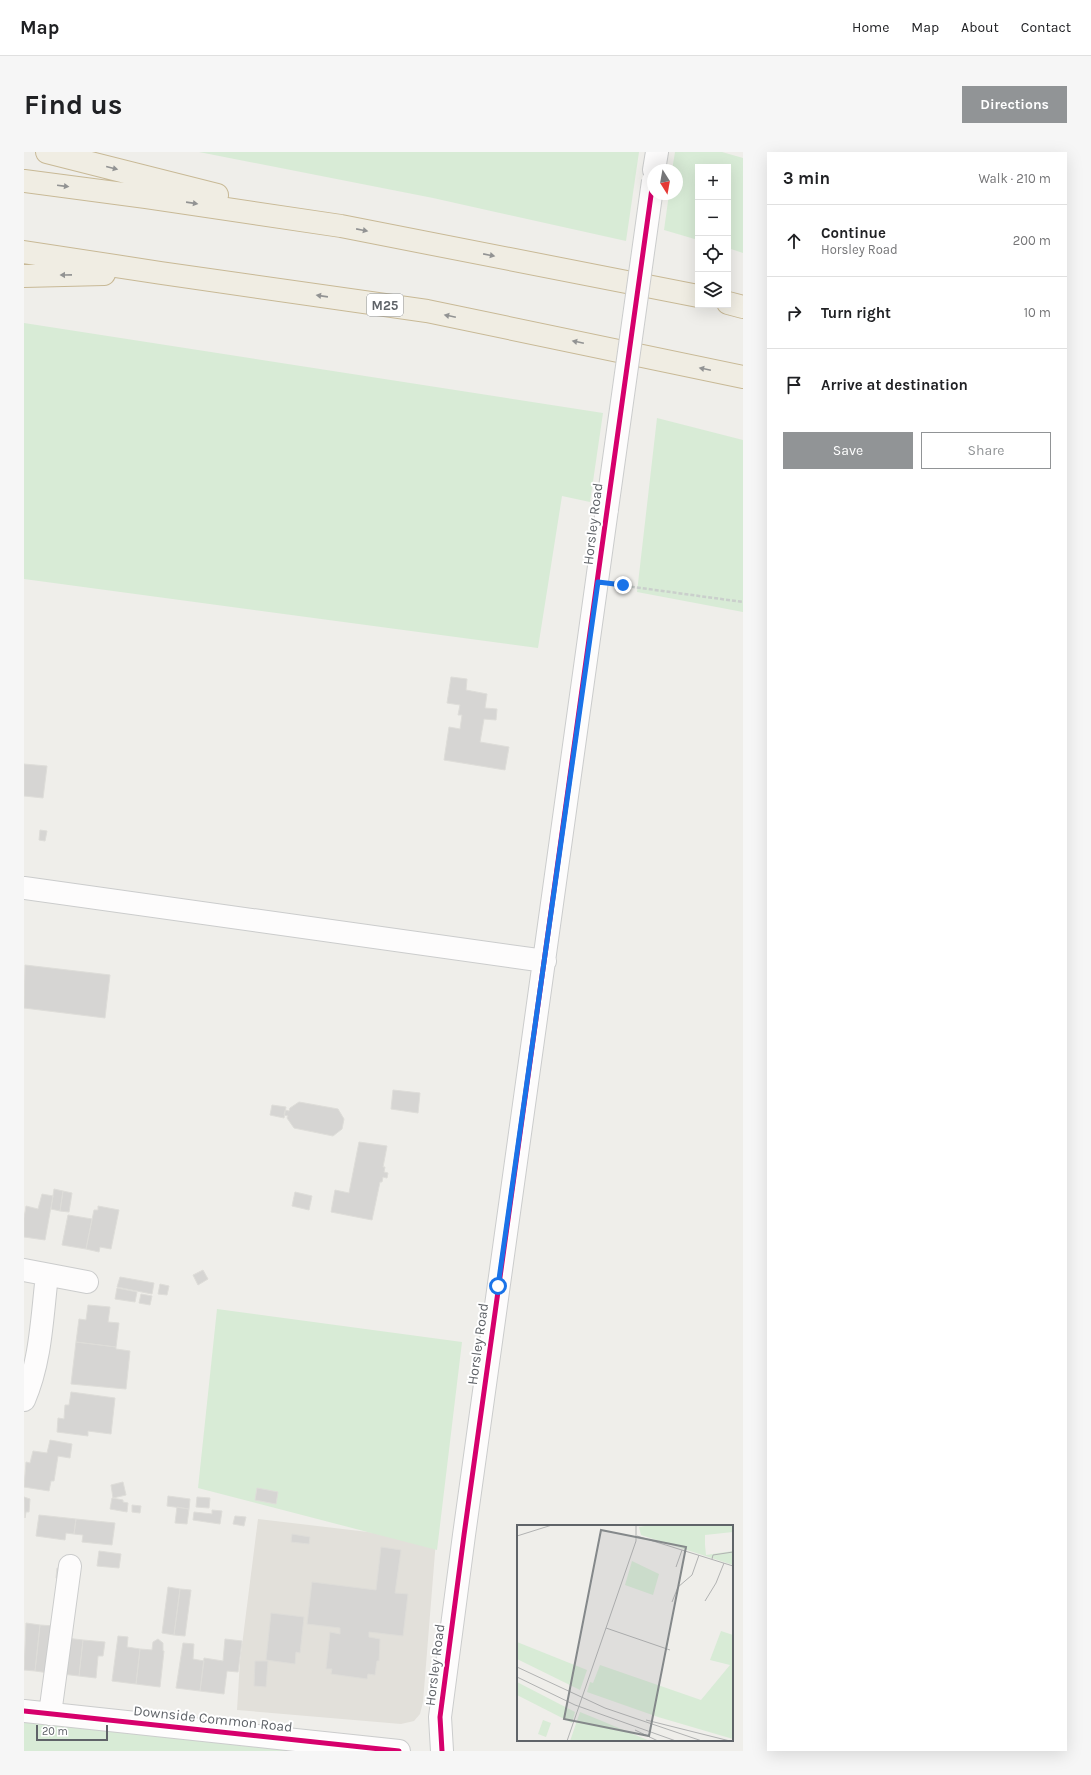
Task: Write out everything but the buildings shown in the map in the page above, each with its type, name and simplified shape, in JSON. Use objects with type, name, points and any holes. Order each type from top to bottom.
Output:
[{"type":"highway","points":[[47,152],[341,226]]},
{"type":"highway","points":[[24,182],[146,197],[341,226],[695,295]]},
{"type":"highway","name":"M25","points":[[24,252],[427,311],[743,377]]},
{"type":"highway","name":"M25","points":[[24,276],[161,273]]},
{"type":"highway","points":[[731,304],[743,307]]},
{"type":"street","points":[[655,164],[657,152]]},
{"type":"street","name":"Horsley Road","points":[[442,1751],[440,1717],[463,1543],[650,200]]},
{"type":"street","points":[[24,888],[545,961]]},
{"type":"street","points":[[24,1270],[87,1282]]},
{"type":"street","points":[[24,1400],[33,1377],[37,1361],[47,1275]]},
{"type":"street","points":[[50,1714],[70,1566]]},
{"type":"street","name":"Downside Common Road","points":[[24,1711],[399,1751]]},
{"type":"path","points":[[598,582],[743,602]]},
{"type":"shaded area","points":[[258,1519],[436,1540],[423,1702],[420,1714],[414,1721],[401,1724],[237,1710],[240,1661]]},
{"type":"green space","points":[[199,152],[639,152],[626,241],[433,198]]},
{"type":"green space","points":[[675,152],[722,152],[743,158],[743,253],[731,249],[731,164],[695,164],[695,239],[664,230],[668,200],[683,200],[683,164],[673,164]]},
{"type":"green space","points":[[24,323],[603,413],[590,502],[562,496],[538,648],[24,579]]},
{"type":"green space","points":[[657,418],[743,440],[743,612],[637,592]]},
{"type":"green space","points":[[217,1309],[462,1342],[437,1550],[198,1488]]},
{"type":"green space","points":[[24,1722],[296,1751],[24,1751]]},
{"type":"cycle path","points":[[442,1751],[440,1717],[464,1535],[650,200]]},
{"type":"cycle path","points":[[24,1711],[399,1751]]},
{"type":"route","points":[[498,1286],[598,582],[623,585]]}]
